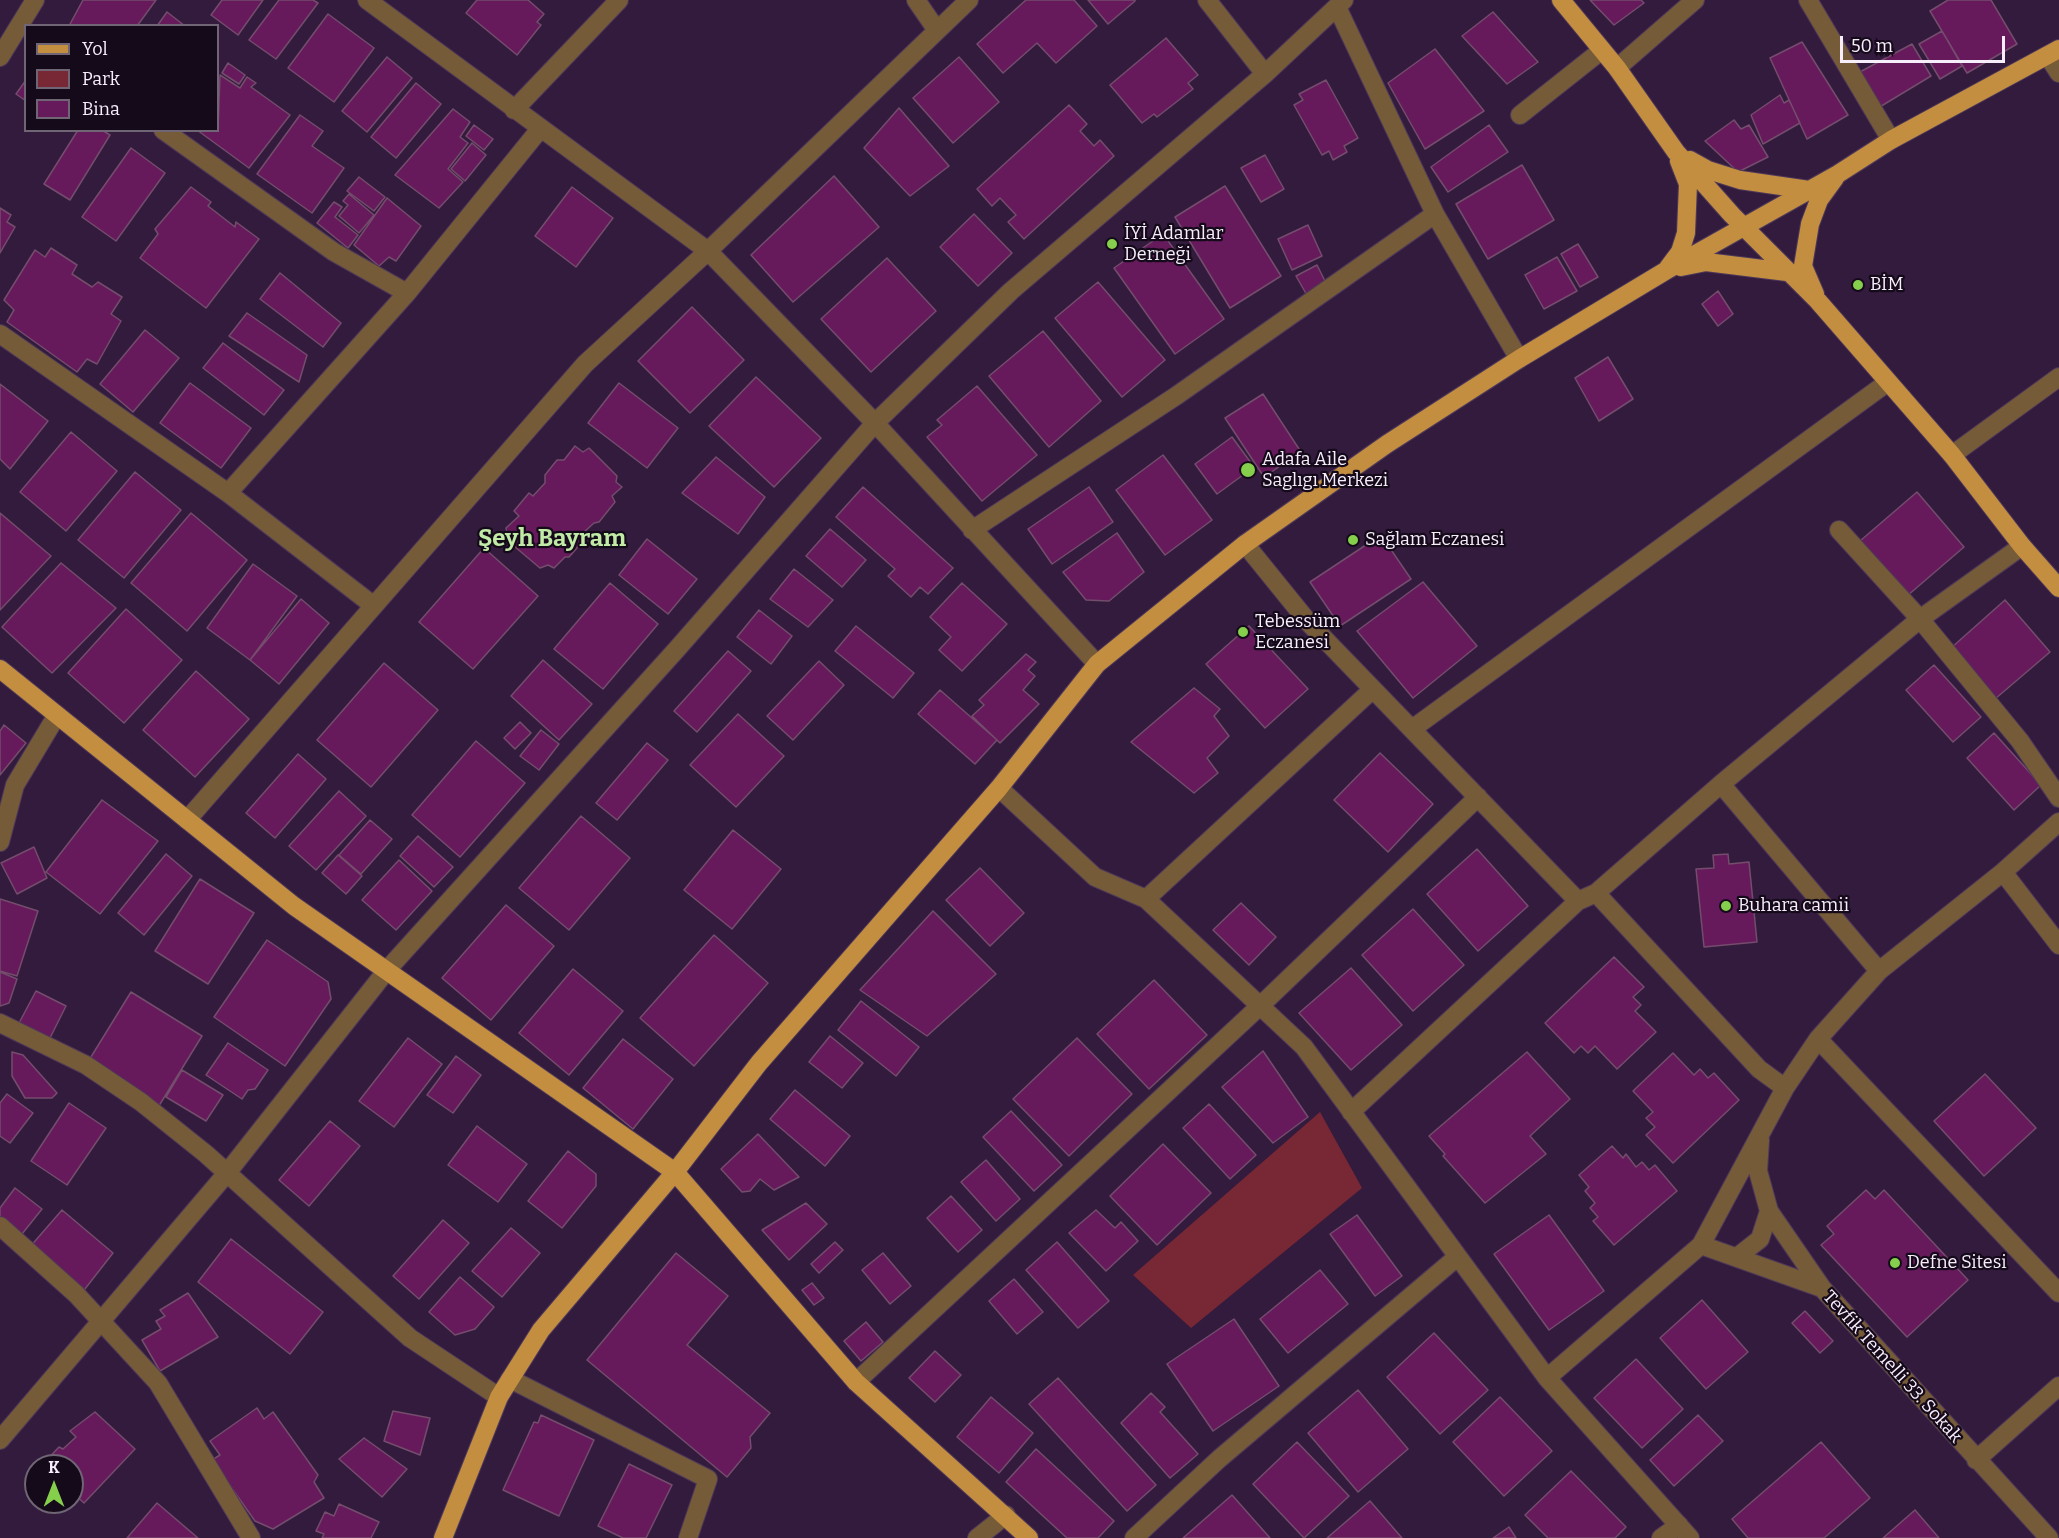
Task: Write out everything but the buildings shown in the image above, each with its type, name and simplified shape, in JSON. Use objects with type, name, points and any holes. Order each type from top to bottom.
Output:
[{"type":"main road","points":[[1561,0],[1617,68],[1676,153],[1787,272],[1818,301],[1952,455],[2022,546],[2059,588]]},
{"type":"main road","points":[[443,1538],[499,1397],[541,1330],[675,1172],[759,1063],[999,788],[1097,664],[1245,543],[1387,444],[1519,359],[1667,270],[1838,174],[1892,140],[2054,52]]},
{"type":"main road","points":[[1676,153],[1708,170],[1740,180],[1809,189]]},
{"type":"main road","points":[[1667,270],[1680,252],[1686,233],[1688,184],[1676,153]]},
{"type":"main road","points":[[1818,301],[1803,266],[1809,224],[1819,200],[1838,174]]},
{"type":"main road","points":[[1667,270],[1706,262],[1787,272]]},
{"type":"main road","points":[[0,669],[294,906],[675,1172],[856,1382],[1029,1538]]},
{"type":"street","points":[[25,24],[35,0]]},
{"type":"street","points":[[367,0],[708,251],[875,423],[1097,664]]},
{"type":"street","points":[[514,110],[619,0]]},
{"type":"street","points":[[916,0],[936,29]]},
{"type":"street","points":[[187,820],[585,364],[708,251],[936,29],[969,0]]},
{"type":"street","points":[[1207,0],[1265,74]]},
{"type":"street","points":[[1617,68],[1695,0]]},
{"type":"street","points":[[1808,0],[1892,140]]},
{"type":"street","points":[[0,1440],[227,1173],[387,970],[677,649],[875,423],[1011,291],[1265,74],[1340,4],[1435,214],[1519,359]]},
{"type":"street","points":[[0,57],[22,32]]},
{"type":"street","points":[[1520,115],[1602,50]]},
{"type":"street","points":[[2054,52],[2059,73]]},
{"type":"street","points":[[228,493],[407,293],[540,129]]},
{"type":"street","points":[[166,132],[334,252],[407,293]]},
{"type":"street","points":[[972,530],[1176,396],[1435,214]]},
{"type":"street","points":[[0,334],[228,493],[374,606]]},
{"type":"street","points":[[1952,455],[2059,377]]},
{"type":"street","points":[[1412,729],[1888,382]]},
{"type":"street","points":[[1839,530],[1920,619],[2020,741],[2059,798]]},
{"type":"street","points":[[1245,543],[1309,623],[1578,901]]},
{"type":"street","points":[[1351,1112],[1578,901],[1596,893],[1721,784],[1920,619],[2022,546]]},
{"type":"street","points":[[1146,899],[1373,689]]},
{"type":"street","points":[[0,842],[15,785],[57,715]]},
{"type":"street","points":[[1721,784],[1879,971]]},
{"type":"street","points":[[999,788],[1095,877],[1146,899],[1304,1047],[1456,1258],[1547,1378],[1684,1531],[1661,1538]]},
{"type":"street","points":[[856,1382],[1261,1005],[1478,797]]},
{"type":"street","points":[[1547,1378],[1701,1245],[1785,1088],[1818,1039],[1879,971],[2003,872],[2059,822]]},
{"type":"street","points":[[2003,872],[2059,945]]},
{"type":"street","points":[[1596,893],[1759,1069],[1785,1088]]},
{"type":"street","points":[[0,1023],[86,1065],[141,1102],[227,1173],[410,1338],[499,1397]]},
{"type":"street","points":[[1818,1039],[2059,1293]]},
{"type":"street","points":[[1760,1136],[1758,1171],[1768,1211],[1822,1288]]},
{"type":"street","points":[[1737,1257],[1760,1239],[1768,1211]]},
{"type":"street","points":[[0,1226],[76,1294],[158,1383],[247,1531],[230,1538]]},
{"type":"street","name":"Tevfik Temelli 33. Sokak","points":[[1701,1245],[1822,1288],[2049,1538]]},
{"type":"street","points":[[1134,1538],[1203,1473],[1456,1258]]},
{"type":"street","points":[[510,1379],[708,1479],[688,1538]]},
{"type":"street","points":[[1976,1460],[2059,1386]]},
{"type":"street","points":[[977,1538],[1006,1515]]},
{"type":"green space","points":[[1320,1112],[1362,1188],[1191,1328],[1133,1275]]},
{"type":"place","name":"İYİ Adamlar Derneği","points":[[1112,244]]},
{"type":"place","name":"BİM","points":[[1858,285]]},
{"type":"place","name":"Adafa Aile Saglıgı Merkezi","points":[[1248,470]]},
{"type":"place","name":"Sağlam Eczanesi","points":[[1353,540]]},
{"type":"place","name":"Tebessüm Eczanesi","points":[[1243,632]]},
{"type":"place","name":"Buhara camii","points":[[1726,906]]},
{"type":"place","name":"Defne Sitesi","points":[[1895,1263]]},
{"type":"district","name":"Şeyh Bayram","points":[[552,539]]}]
